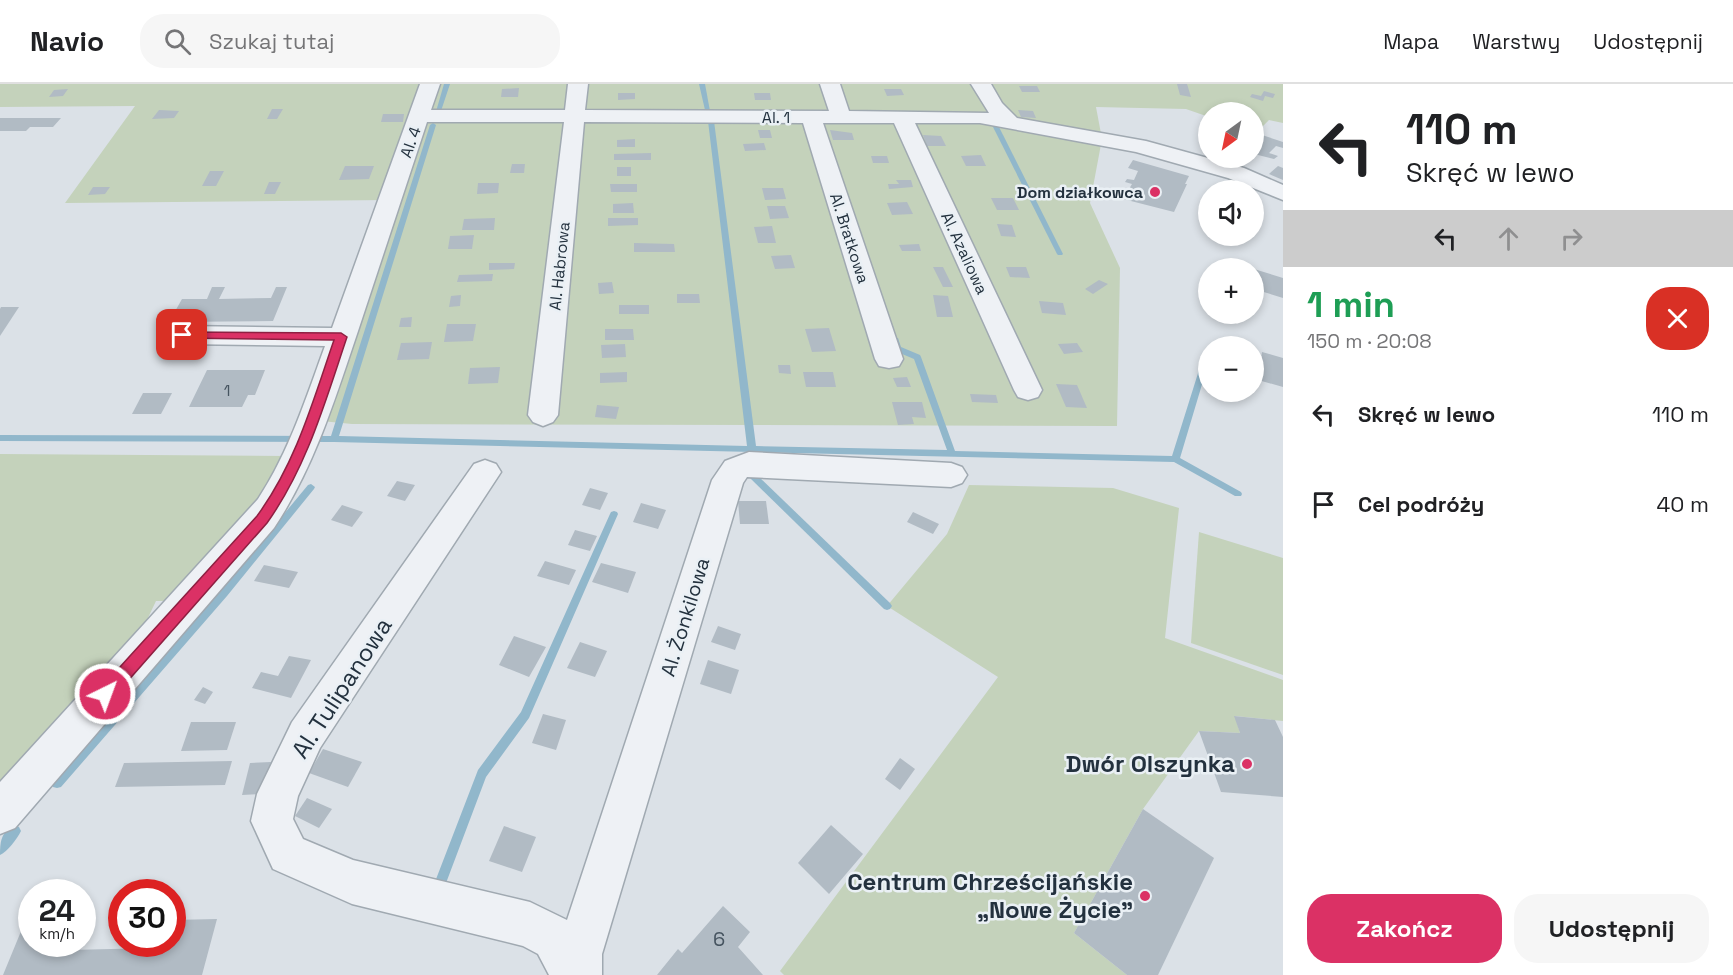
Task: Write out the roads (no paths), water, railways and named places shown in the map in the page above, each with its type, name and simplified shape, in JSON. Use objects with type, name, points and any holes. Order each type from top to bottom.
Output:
[{"type":"street","name":"Al. 4","points":[[0,813],[262,519],[280,495],[306,437],[430,84]]},
{"type":"street","name":"Al. Habrowa","points":[[543,416],[578,84]]},
{"type":"street","points":[[830,84],[841,117]]},
{"type":"street","points":[[981,84],[994,106],[1009,121]]},
{"type":"street","name":"Al. 1","points":[[419,116],[980,117],[1131,144],[1236,174],[1283,193]]},
{"type":"street","name":"Al. Bratkowa","points":[[811,117],[889,359]]},
{"type":"street","name":"Al. Azaliowa","points":[[902,117],[1028,390]]},
{"type":"street","points":[[182,335],[341,337]]},
{"type":"street","name":"Al. Żonkilowa","points":[[577,975],[579,954],[724,491],[736,469],[749,464],[951,475]]},
{"type":"street","name":"Al. Tulipanowa","points":[[485,472],[306,735],[278,794],[272,821],[288,854],[352,882],[531,925],[554,938],[577,975]]},
{"type":"waterway","points":[[437,114],[447,84]]},
{"type":"waterway","points":[[702,84],[708,110]]},
{"type":"waterway","points":[[711,121],[752,449]]},
{"type":"waterway","points":[[334,439],[433,125]]},
{"type":"waterway","points":[[995,125],[1060,254]]},
{"type":"waterway","points":[[895,340],[898,349],[917,357],[952,454]]},
{"type":"waterway","points":[[1175,459],[1198,386]]},
{"type":"waterway","points":[[0,438],[334,439]]},
{"type":"waterway","points":[[334,439],[752,449]]},
{"type":"waterway","points":[[752,449],[952,454]]},
{"type":"waterway","points":[[952,454],[1175,459]]},
{"type":"waterway","points":[[1175,459],[1238,494]]},
{"type":"waterway","points":[[753,476],[887,606]]},
{"type":"waterway","points":[[57,783],[224,593],[311,487]]},
{"type":"waterway","points":[[439,887],[482,774],[525,715],[614,514]]},
{"type":"waterway","points":[[0,849],[15,831]]},
{"type":"place","name":"Dom działkowca","points":[[1155,192]]},
{"type":"place","name":"Dwór Olszynka","points":[[1247,764]]},
{"type":"place","name":"Centrum Chrześcijańskie „Nowe Życie”","points":[[1145,896]]}]
